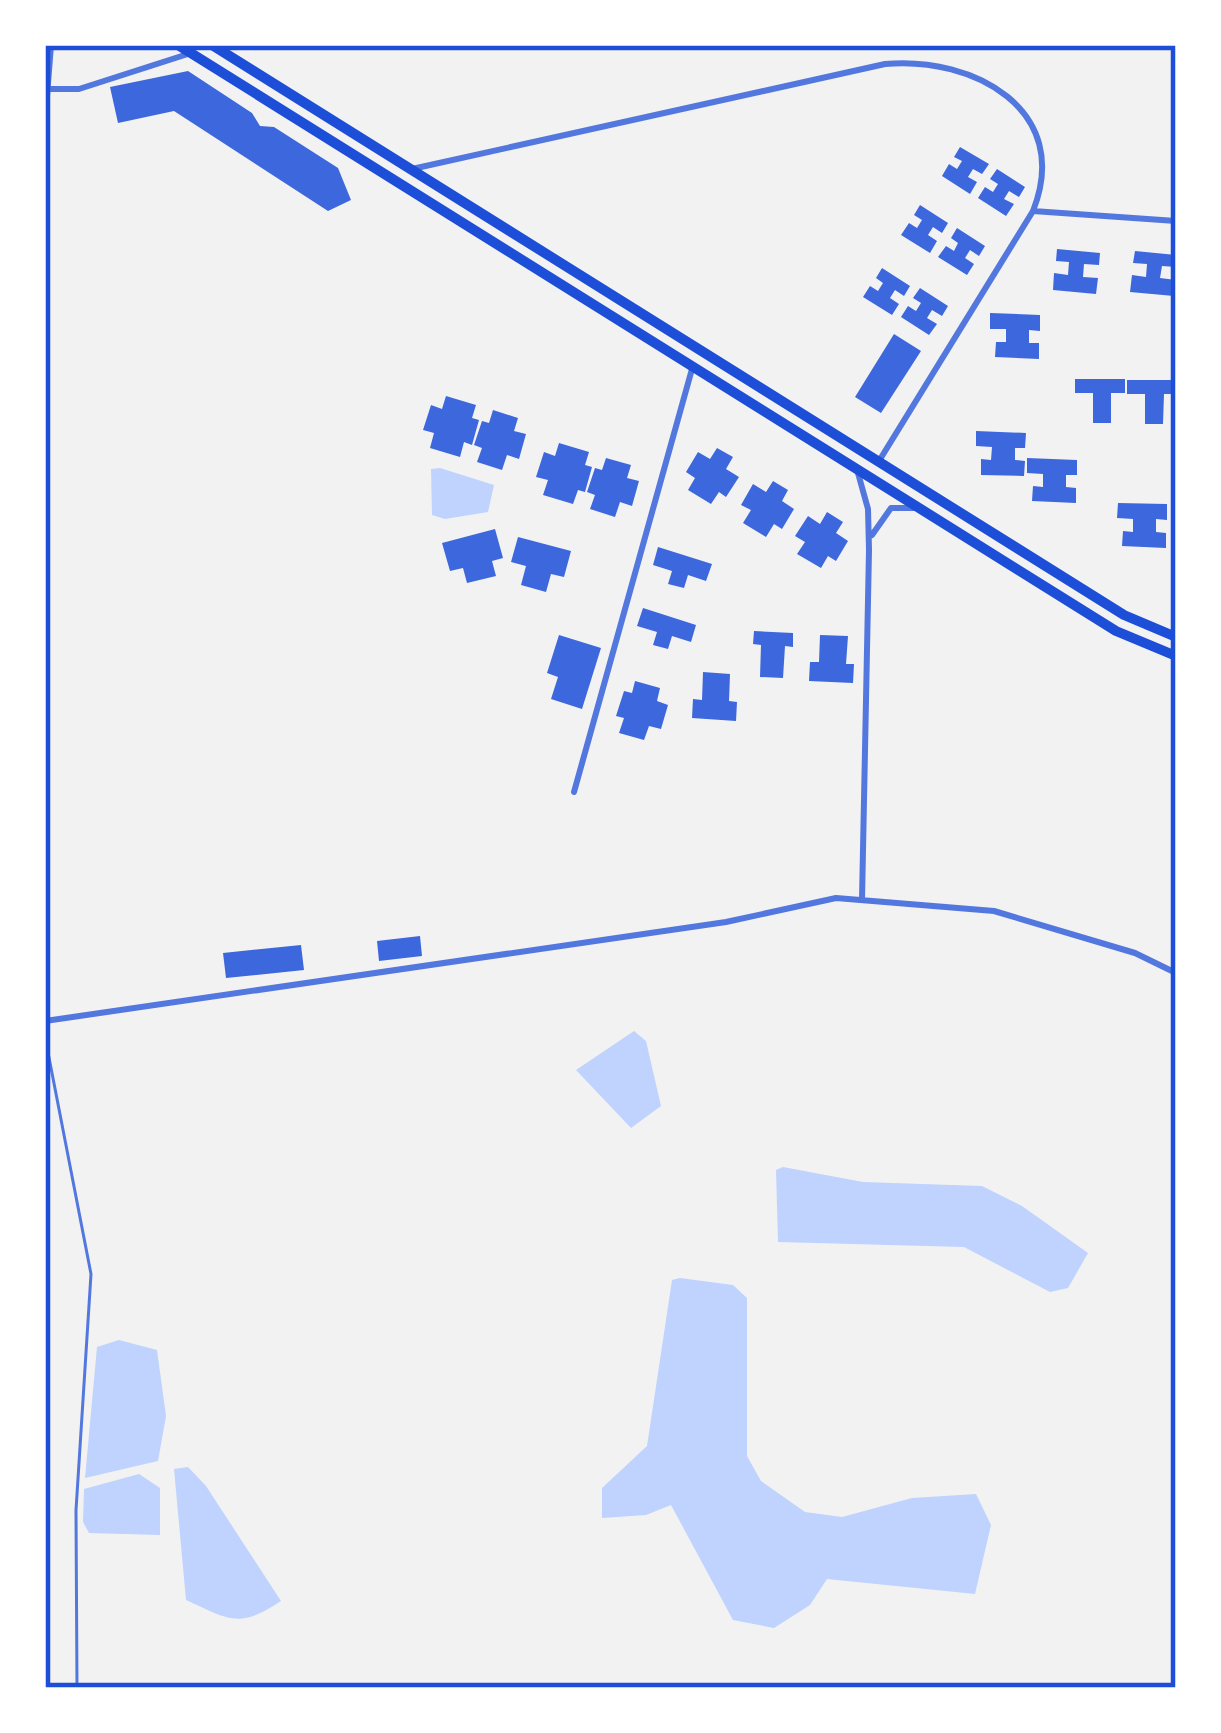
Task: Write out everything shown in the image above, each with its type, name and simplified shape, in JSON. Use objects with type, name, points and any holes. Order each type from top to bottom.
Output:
[{"type":"highway","points":[[178,45],[1116,631],[1176,656]]},
{"type":"highway","points":[[212,45],[1124,615],[1176,634]]},
{"type":"street","points":[[45,122],[51,45]]},
{"type":"street","points":[[48,89],[80,89],[191,53]]},
{"type":"street","points":[[412,169],[913,62],[944,65],[998,90],[1030,116],[1046,162],[1033,211],[879,460]]},
{"type":"street","points":[[1033,211],[1176,221]]},
{"type":"street","points":[[574,791],[692,369]]},
{"type":"street","points":[[854,467],[864,482],[869,550],[862,900]]},
{"type":"street","points":[[869,550],[882,513],[902,506],[922,510]]},
{"type":"street","points":[[45,1021],[704,926],[836,898],[994,911],[1135,952],[1176,973]]},
{"type":"lane","points":[[45,1037],[91,1274],[76,1510],[77,1688]]},
{"type":"water","points":[[431,469],[494,485],[488,512],[445,519],[432,515]]},
{"type":"water","points":[[634,1031],[646,1041],[661,1106],[631,1128],[576,1070]]},
{"type":"water","points":[[783,1167],[863,1182],[982,1186],[1022,1206],[1088,1253],[1068,1288],[1050,1292],[964,1247],[778,1242],[776,1170]]},
{"type":"water","points":[[672,1280],[733,1285],[747,1298],[747,1456],[761,1481],[805,1512],[842,1517],[912,1498],[976,1494],[991,1525],[975,1594],[827,1579],[810,1605],[774,1628],[733,1620],[671,1505],[646,1515],[602,1518],[602,1488],[647,1446]]},
{"type":"water","points":[[119,1340],[157,1350],[166,1416],[158,1461],[85,1478],[97,1347]]},
{"type":"water","points":[[188,1467],[206,1486],[281,1601],[255,1615],[234,1618],[186,1600],[174,1469]]},
{"type":"water","points":[[139,1474],[160,1488],[160,1535],[89,1533],[83,1522],[84,1489]]},
{"type":"building","points":[[188,71],[252,113],[260,126],[274,127],[338,168],[351,200],[328,211],[174,111],[118,123],[110,87]]},
{"type":"building","points":[[960,147],[989,164],[982,174],[973,169],[968,177],[977,182],[970,194],[942,176],[949,164],[957,169],[962,161],[954,157]]},
{"type":"building","points":[[997,169],[1025,187],[1019,197],[1009,191],[1004,199],[1014,204],[1006,216],[978,198],[985,187],[993,192],[998,184],[990,179]]},
{"type":"building","points":[[920,205],[948,223],[942,233],[933,227],[928,235],[937,241],[930,253],[901,235],[909,223],[917,228],[922,220],[914,215]]},
{"type":"building","points":[[957,228],[985,246],[979,256],[970,250],[965,258],[974,264],[967,275],[938,257],[946,246],[954,251],[958,243],[951,238]]},
{"type":"building","points":[[1057,249],[1100,253],[1099,265],[1084,264],[1083,277],[1098,278],[1096,294],[1053,290],[1054,273],[1068,275],[1069,262],[1056,261]]},
{"type":"building","points":[[1135,251],[1176,255],[1176,267],[1162,266],[1160,278],[1176,280],[1174,296],[1130,292],[1132,275],[1146,277],[1147,264],[1133,263]]},
{"type":"building","points":[[882,268],[910,286],[904,296],[895,290],[890,298],[899,304],[892,315],[863,297],[870,286],[878,291],[883,283],[876,278]]},
{"type":"building","points":[[920,288],[948,306],[942,316],[932,310],[927,318],[937,324],[929,335],[901,317],[908,306],[916,311],[921,303],[913,298]]},
{"type":"building","points":[[990,313],[1040,315],[1040,331],[1029,330],[1029,343],[1039,343],[1039,359],[995,357],[996,342],[1006,342],[1006,329],[990,329]]},
{"type":"building","points":[[894,334],[921,351],[881,413],[855,397]]},
{"type":"building","points":[[1075,379],[1125,379],[1125,393],[1111,393],[1111,423],[1093,423],[1093,393],[1075,393]]},
{"type":"building","points":[[1127,380],[1176,380],[1176,394],[1164,394],[1163,424],[1145,424],[1145,394],[1127,394]]},
{"type":"building","points":[[446,396],[476,405],[472,418],[479,420],[472,445],[464,442],[460,457],[430,448],[434,433],[423,430],[431,405],[442,409]]},
{"type":"building","points":[[493,410],[518,418],[514,431],[526,434],[519,459],[507,455],[502,470],[477,462],[482,448],[474,445],[482,421],[489,423]]},
{"type":"building","points":[[976,431],[1026,433],[1025,448],[1015,448],[1015,460],[1025,461],[1024,476],[981,475],[981,459],[991,460],[992,447],[976,446]]},
{"type":"building","points":[[559,443],[589,452],[585,465],[592,467],[585,492],[578,490],[573,504],[543,495],[548,480],[536,477],[544,452],[555,456]]},
{"type":"building","points":[[717,448],[733,457],[726,469],[739,477],[726,497],[719,492],[711,504],[688,490],[695,478],[686,472],[698,452],[710,459]]},
{"type":"building","points":[[606,458],[631,465],[627,478],[639,481],[632,506],[620,502],[615,517],[590,509],[595,495],[587,492],[595,468],[602,470]]},
{"type":"building","points":[[1027,458],[1077,460],[1077,475],[1066,475],[1066,487],[1076,488],[1076,503],[1032,501],[1033,486],[1043,487],[1043,474],[1027,473]]},
{"type":"building","points":[[773,481],[788,490],[782,501],[794,509],[782,529],[774,524],[766,537],[743,523],[751,510],[741,505],[753,484],[766,492]]},
{"type":"building","points":[[1118,503],[1167,504],[1167,520],[1156,519],[1156,532],[1166,533],[1166,548],[1122,546],[1123,531],[1133,532],[1133,519],[1117,518]]},
{"type":"building","points":[[827,512],[843,522],[836,533],[848,541],[836,561],[828,556],[821,568],[797,554],[805,542],[795,536],[808,516],[820,524]]},
{"type":"building","points":[[495,529],[503,558],[492,561],[496,576],[467,583],[463,568],[450,571],[442,543]]},
{"type":"building","points":[[518,537],[571,551],[564,577],[551,574],[546,592],[521,585],[526,566],[511,562]]},
{"type":"building","points":[[658,547],[712,564],[706,581],[688,575],[684,588],[668,584],[672,571],[653,565]]},
{"type":"building","points":[[643,608],[696,625],[691,642],[672,636],[668,649],[653,645],[657,632],[637,626]]},
{"type":"building","points":[[754,631],[793,633],[793,647],[785,646],[783,678],[760,677],[761,645],[753,644]]},
{"type":"building","points":[[559,635],[601,648],[582,709],[551,699],[558,677],[547,673]]},
{"type":"building","points":[[820,635],[848,636],[846,664],[854,664],[853,683],[809,681],[810,662],[819,662]]},
{"type":"building","points":[[703,672],[730,674],[729,701],[737,702],[736,721],[692,718],[693,699],[702,700]]},
{"type":"building","points":[[635,681],[660,688],[657,701],[668,705],[661,729],[649,726],[644,740],[619,733],[624,718],[616,716],[624,691],[632,693]]},
{"type":"building","points":[[420,936],[422,956],[379,961],[377,941]]},
{"type":"building","points":[[301,945],[304,970],[226,978],[223,953]]}]
